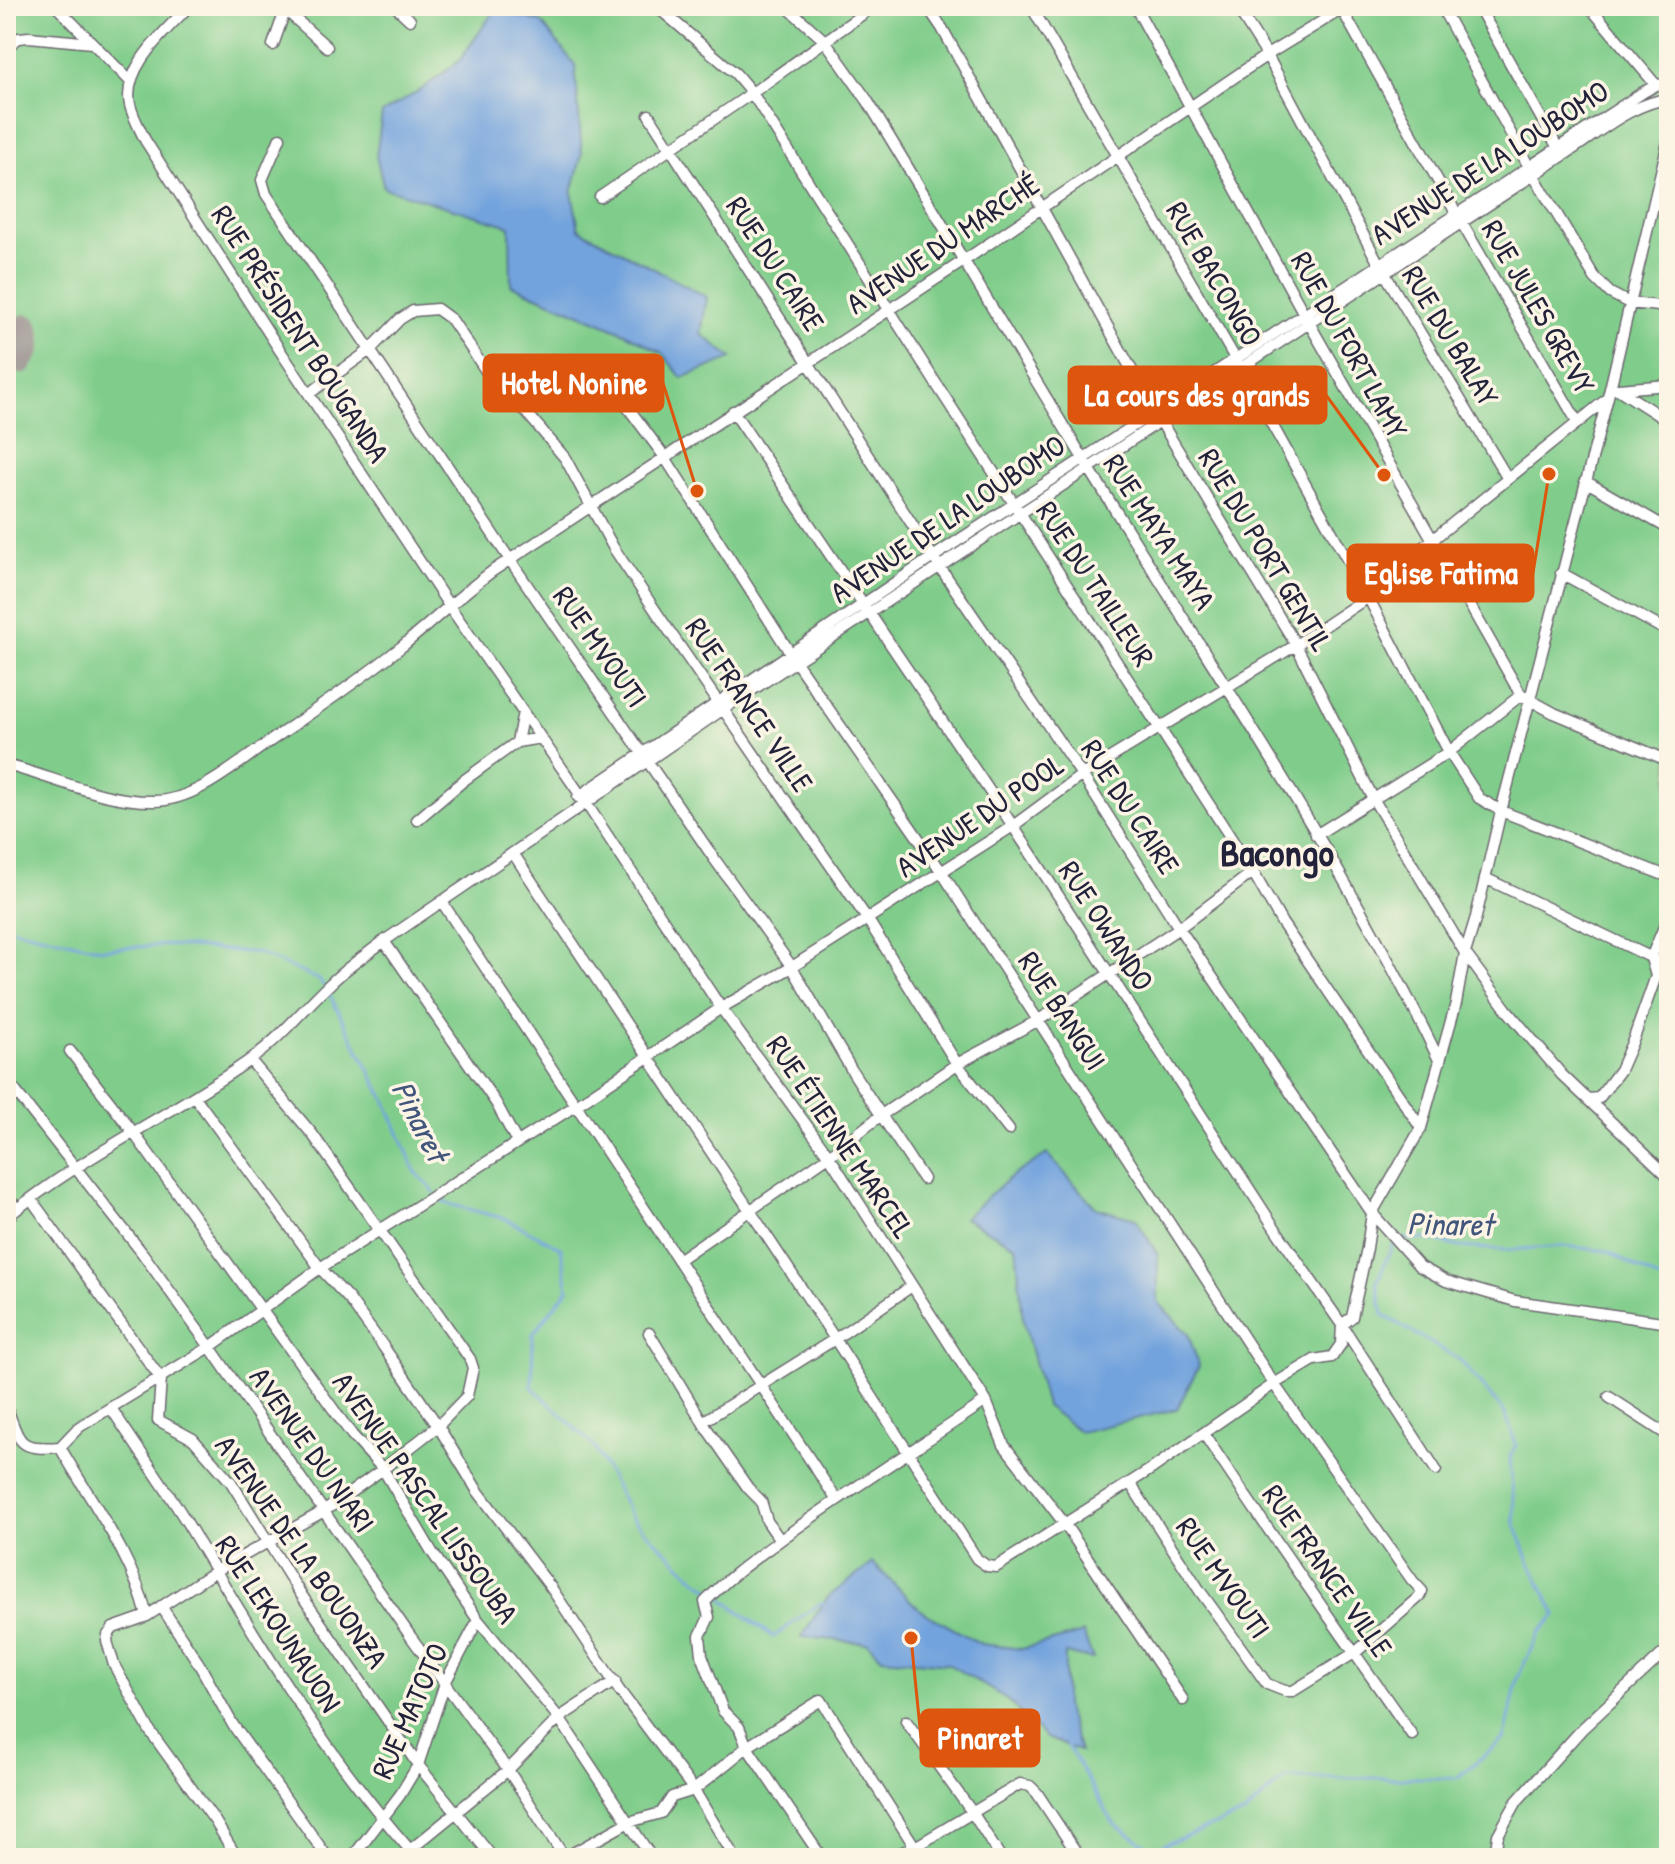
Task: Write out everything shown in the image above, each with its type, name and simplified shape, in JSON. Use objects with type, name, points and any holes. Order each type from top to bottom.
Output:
[{"type":"street","points":[[56,6],[131,82],[142,60],[189,6]]},
{"type":"street","points":[[395,6],[410,20]]},
{"type":"street","name":"RUE DU TAILLEUR","points":[[656,6],[736,74],[752,93],[1253,872],[1282,923],[1421,1128]]},
{"type":"street","name":"RUE MAYA MAYA","points":[[786,6],[826,42],[867,100],[1089,468],[1228,686],[1316,835],[1409,1000],[1440,1062]]},
{"type":"street","points":[[600,197],[874,6]]},
{"type":"street","name":"RUE DU PORT GENTIL","points":[[927,6],[1157,416],[1296,645],[1374,800],[1465,953],[1536,1046],[1669,1177]]},
{"type":"street","name":"RUE BACONGO","points":[[1031,6],[1238,363],[1368,597],[1449,752],[1479,798],[1501,811],[1669,877]]},
{"type":"street","name":"RUE DU FORT LAMY","points":[[1135,6],[1432,542],[1525,698]]},
{"type":"street","name":"RUE DU BALAY","points":[[1236,6],[1267,55],[1381,268],[1508,479]]},
{"type":"street","points":[[1441,6],[1531,171],[1595,278],[1610,293],[1629,303],[1669,307]]},
{"type":"street","points":[[1478,6],[1558,148]]},
{"type":"street","points":[[1589,6],[1656,85]]},
{"type":"street","name":"AVENUE DU MARCHÉ","points":[[6,765],[132,801],[157,801],[186,795],[325,703],[400,648],[448,604],[510,560],[1343,7]]},
{"type":"street","name":"RUE JULES GREVY","points":[[1343,7],[1459,218],[1578,423]]},
{"type":"street","points":[[273,45],[283,8],[327,47]]},
{"type":"street","points":[[6,47],[19,38],[29,37],[92,43]]},
{"type":"street","name":"RUE PRÉSIDENT BOUGANDA","points":[[131,82],[131,108],[145,140],[448,604]]},
{"type":"street","name":"AVENUE DE LA LOUBOMO","points":[[1531,171],[1558,148],[1656,85],[1669,84]]},
{"type":"street","name":"AVENUE DE LA LOUBOMO","points":[[582,798],[793,657],[861,605],[1083,458],[1157,416],[1531,171],[1653,101],[1669,99]]},
{"type":"street","name":"RUE DU CAIRE","points":[[649,115],[940,568],[1082,775],[1179,928],[1372,1213],[1419,1266],[1446,1281],[1515,1301],[1669,1323]]},
{"type":"street","name":"RUE MVOUTI","points":[[280,138],[262,180],[263,188],[510,560],[792,967],[880,1116],[923,1179]]},
{"type":"street","points":[[513,853],[977,1559],[987,1566],[996,1567],[1130,1483],[1274,1384],[1314,1360],[1332,1357],[1341,1344],[1342,1325],[1352,1317],[1372,1213],[1421,1128],[1440,1062],[1525,698],[1611,392],[1669,138]]},
{"type":"street","points":[[1655,197],[1669,200]]},
{"type":"street","name":"RUE FRANCE VILLE","points":[[370,350],[387,331],[413,311],[437,309],[445,313],[494,383],[527,413],[565,458],[613,547],[868,920],[957,1064],[1009,1130]]},
{"type":"street","points":[[310,393],[370,350]]},
{"type":"street","name":"RUE BANGUI","points":[[594,362],[664,456],[793,657],[941,871],[1274,1384],[1422,1591],[1356,1652]]},
{"type":"street","points":[[1611,392],[1669,385]]},
{"type":"street","points":[[1611,392],[1669,422]]},
{"type":"street","name":"AVENUE DU POOL","points":[[60,1447],[79,1427],[210,1347],[320,1268],[575,1106],[646,1056],[868,920],[1013,826],[1082,775],[1296,645],[1368,597],[1406,561],[1578,423],[1611,392]]},
{"type":"street","name":"RUE OWANDO","points":[[733,411],[1013,826],[1436,1470]]},
{"type":"street","name":"AVENUE DE LA LOUBOMO","points":[[793,657],[869,615],[940,568],[1089,468],[1157,416]]},
{"type":"street","points":[[1585,481],[1669,529]]},
{"type":"street","points":[[1561,573],[1669,632]]},
{"type":"street","name":"RUE ÉTIENNE MARCEL","points":[[448,604],[582,798],[721,1008],[829,1156],[986,1401],[1004,1445],[1064,1523],[1183,1700]]},
{"type":"street","points":[[1316,835],[1449,752],[1525,698]]},
{"type":"street","points":[[1525,698],[1669,761]]},
{"type":"street","points":[[517,742],[523,712]]},
{"type":"street","points":[[417,820],[463,781],[517,742],[541,738]]},
{"type":"street","points":[[6,1218],[75,1167],[195,1097],[250,1060],[334,979],[384,941],[569,816],[582,798]]},
{"type":"street","points":[[678,1260],[957,1064],[1039,1020],[1179,928],[1253,872]]},
{"type":"street","points":[[1485,878],[1669,966]]},
{"type":"street","points":[[442,902],[836,1499]]},
{"type":"street","points":[[1588,1099],[1599,1098],[1620,1070],[1656,976],[1651,958],[1669,915]]},
{"type":"street","points":[[384,941],[496,1103],[517,1142]]},
{"type":"street","name":"AVENUE PASCAL LISSOUBA","points":[[70,1051],[133,1132],[352,1435],[383,1469],[432,1552],[478,1620],[559,1718],[652,1858]]},
{"type":"street","points":[[237,1858],[215,1821],[150,1731],[114,1665],[108,1635],[113,1628],[147,1616],[214,1572],[326,1510],[383,1469],[438,1426],[467,1396],[473,1368],[470,1359],[313,1135],[250,1060]]},
{"type":"street","name":"AVENUE DU NIARI","points":[[6,1079],[210,1347],[508,1770],[565,1858]]},
{"type":"street","points":[[195,1097],[320,1268],[349,1299],[438,1426],[477,1490],[552,1589],[619,1690],[694,1790],[735,1858]]},
{"type":"street","points":[[6,1195],[17,1209]]},
{"type":"street","points":[[31,1199],[161,1379]]},
{"type":"street","points":[[704,1421],[835,1339],[912,1286]]},
{"type":"street","points":[[649,1333],[748,1488],[761,1501],[767,1521],[780,1540]]},
{"type":"street","name":"AVENUE DE LA BOUONZA","points":[[161,1379],[158,1420],[193,1439],[231,1482],[296,1587],[418,1765],[493,1858]]},
{"type":"street","points":[[1609,1397],[1669,1436]]},
{"type":"street","points":[[822,1858],[747,1747],[739,1727],[723,1711],[702,1655],[700,1636],[709,1617],[705,1602],[721,1584],[836,1499],[986,1401]]},
{"type":"street","points":[[6,1406],[18,1438],[24,1444],[34,1449],[60,1447],[127,1559],[147,1616]]},
{"type":"street","name":"RUE LEKOUNAUON","points":[[111,1408],[290,1691],[412,1854]]},
{"type":"street","name":"RUE FRANCE VILLE","points":[[1204,1434],[1275,1542],[1412,1735]]},
{"type":"street","name":"RUE MVOUTI","points":[[1130,1483],[1200,1591],[1267,1684],[1293,1691],[1356,1652]]},
{"type":"street","points":[[161,1606],[199,1664],[233,1725],[328,1858]]},
{"type":"street","name":"RUE MATOTO","points":[[352,1858],[383,1819],[418,1765],[445,1683],[478,1620]]},
{"type":"street","points":[[1499,1858],[1496,1848],[1498,1835],[1517,1801],[1592,1719],[1669,1648]]},
{"type":"street","points":[[412,1854],[508,1770],[559,1718],[615,1681]]},
{"type":"street","points":[[565,1858],[629,1822],[661,1813],[672,1797],[694,1790],[747,1747],[821,1700],[922,1858]]},
{"type":"street","points":[[906,1721],[1001,1858]]},
{"type":"street","points":[[888,1858],[915,1847],[1020,1784],[1030,1786],[1037,1793],[1080,1858]]},
{"type":"green space","points":[[6,6],[1669,6],[1669,1858],[6,1858]]},
{"type":"water","points":[[495,10],[541,22],[575,65],[582,154],[572,193],[579,229],[707,297],[701,334],[732,358],[682,378],[662,353],[625,333],[511,285],[510,226],[384,188],[376,156],[382,113],[422,89],[459,61]]},
{"type":"water","points":[[1047,1154],[1096,1208],[1136,1219],[1158,1255],[1158,1302],[1188,1334],[1199,1366],[1177,1409],[1080,1432],[1046,1406],[1023,1320],[1016,1246],[964,1218],[1008,1179]]},
{"type":"water","points":[[873,1563],[921,1611],[981,1644],[1022,1649],[1083,1633],[1093,1659],[1065,1654],[1065,1706],[1080,1751],[1046,1738],[1005,1698],[948,1664],[882,1658],[868,1643],[801,1637],[828,1597]]},
{"type":"waterway","name":"Pinaret","points":[[6,927],[102,949],[169,945],[258,953],[319,980],[324,986]]},
{"type":"waterway","name":"Pinaret","points":[[328,992],[386,1102],[415,1171],[434,1192]]},
{"type":"waterway","name":"Pinaret","points":[[440,1198],[445,1203],[506,1219],[561,1248],[568,1289],[533,1334],[532,1387],[594,1446],[633,1519],[691,1575],[773,1637],[821,1603],[826,1605]]},
{"type":"waterway","name":"Pinaret","points":[[1400,1239],[1428,1239],[1460,1247],[1507,1250],[1565,1246],[1607,1251],[1669,1285]]},
{"type":"waterway","name":"Pinaret","points":[[1066,1743],[1114,1824],[1152,1849],[1244,1814],[1285,1778],[1457,1778],[1505,1738],[1518,1676],[1539,1633],[1556,1615],[1529,1561],[1515,1524],[1510,1457],[1516,1445],[1505,1413],[1460,1360],[1383,1315],[1377,1282],[1393,1244]]},
{"type":"taxiway","points":[[6,335],[26,326],[30,345],[21,362]]},
{"type":"place","name":"Eglise Fatima","points":[[1549,474]]},
{"type":"place","name":"La cours des grands","points":[[1384,475]]},
{"type":"place","name":"Hotel Nonine","points":[[697,491]]},
{"type":"place","name":"Pinaret","points":[[911,1638]]},
{"type":"district","name":"Bacongo","points":[[1277,853]]}]
